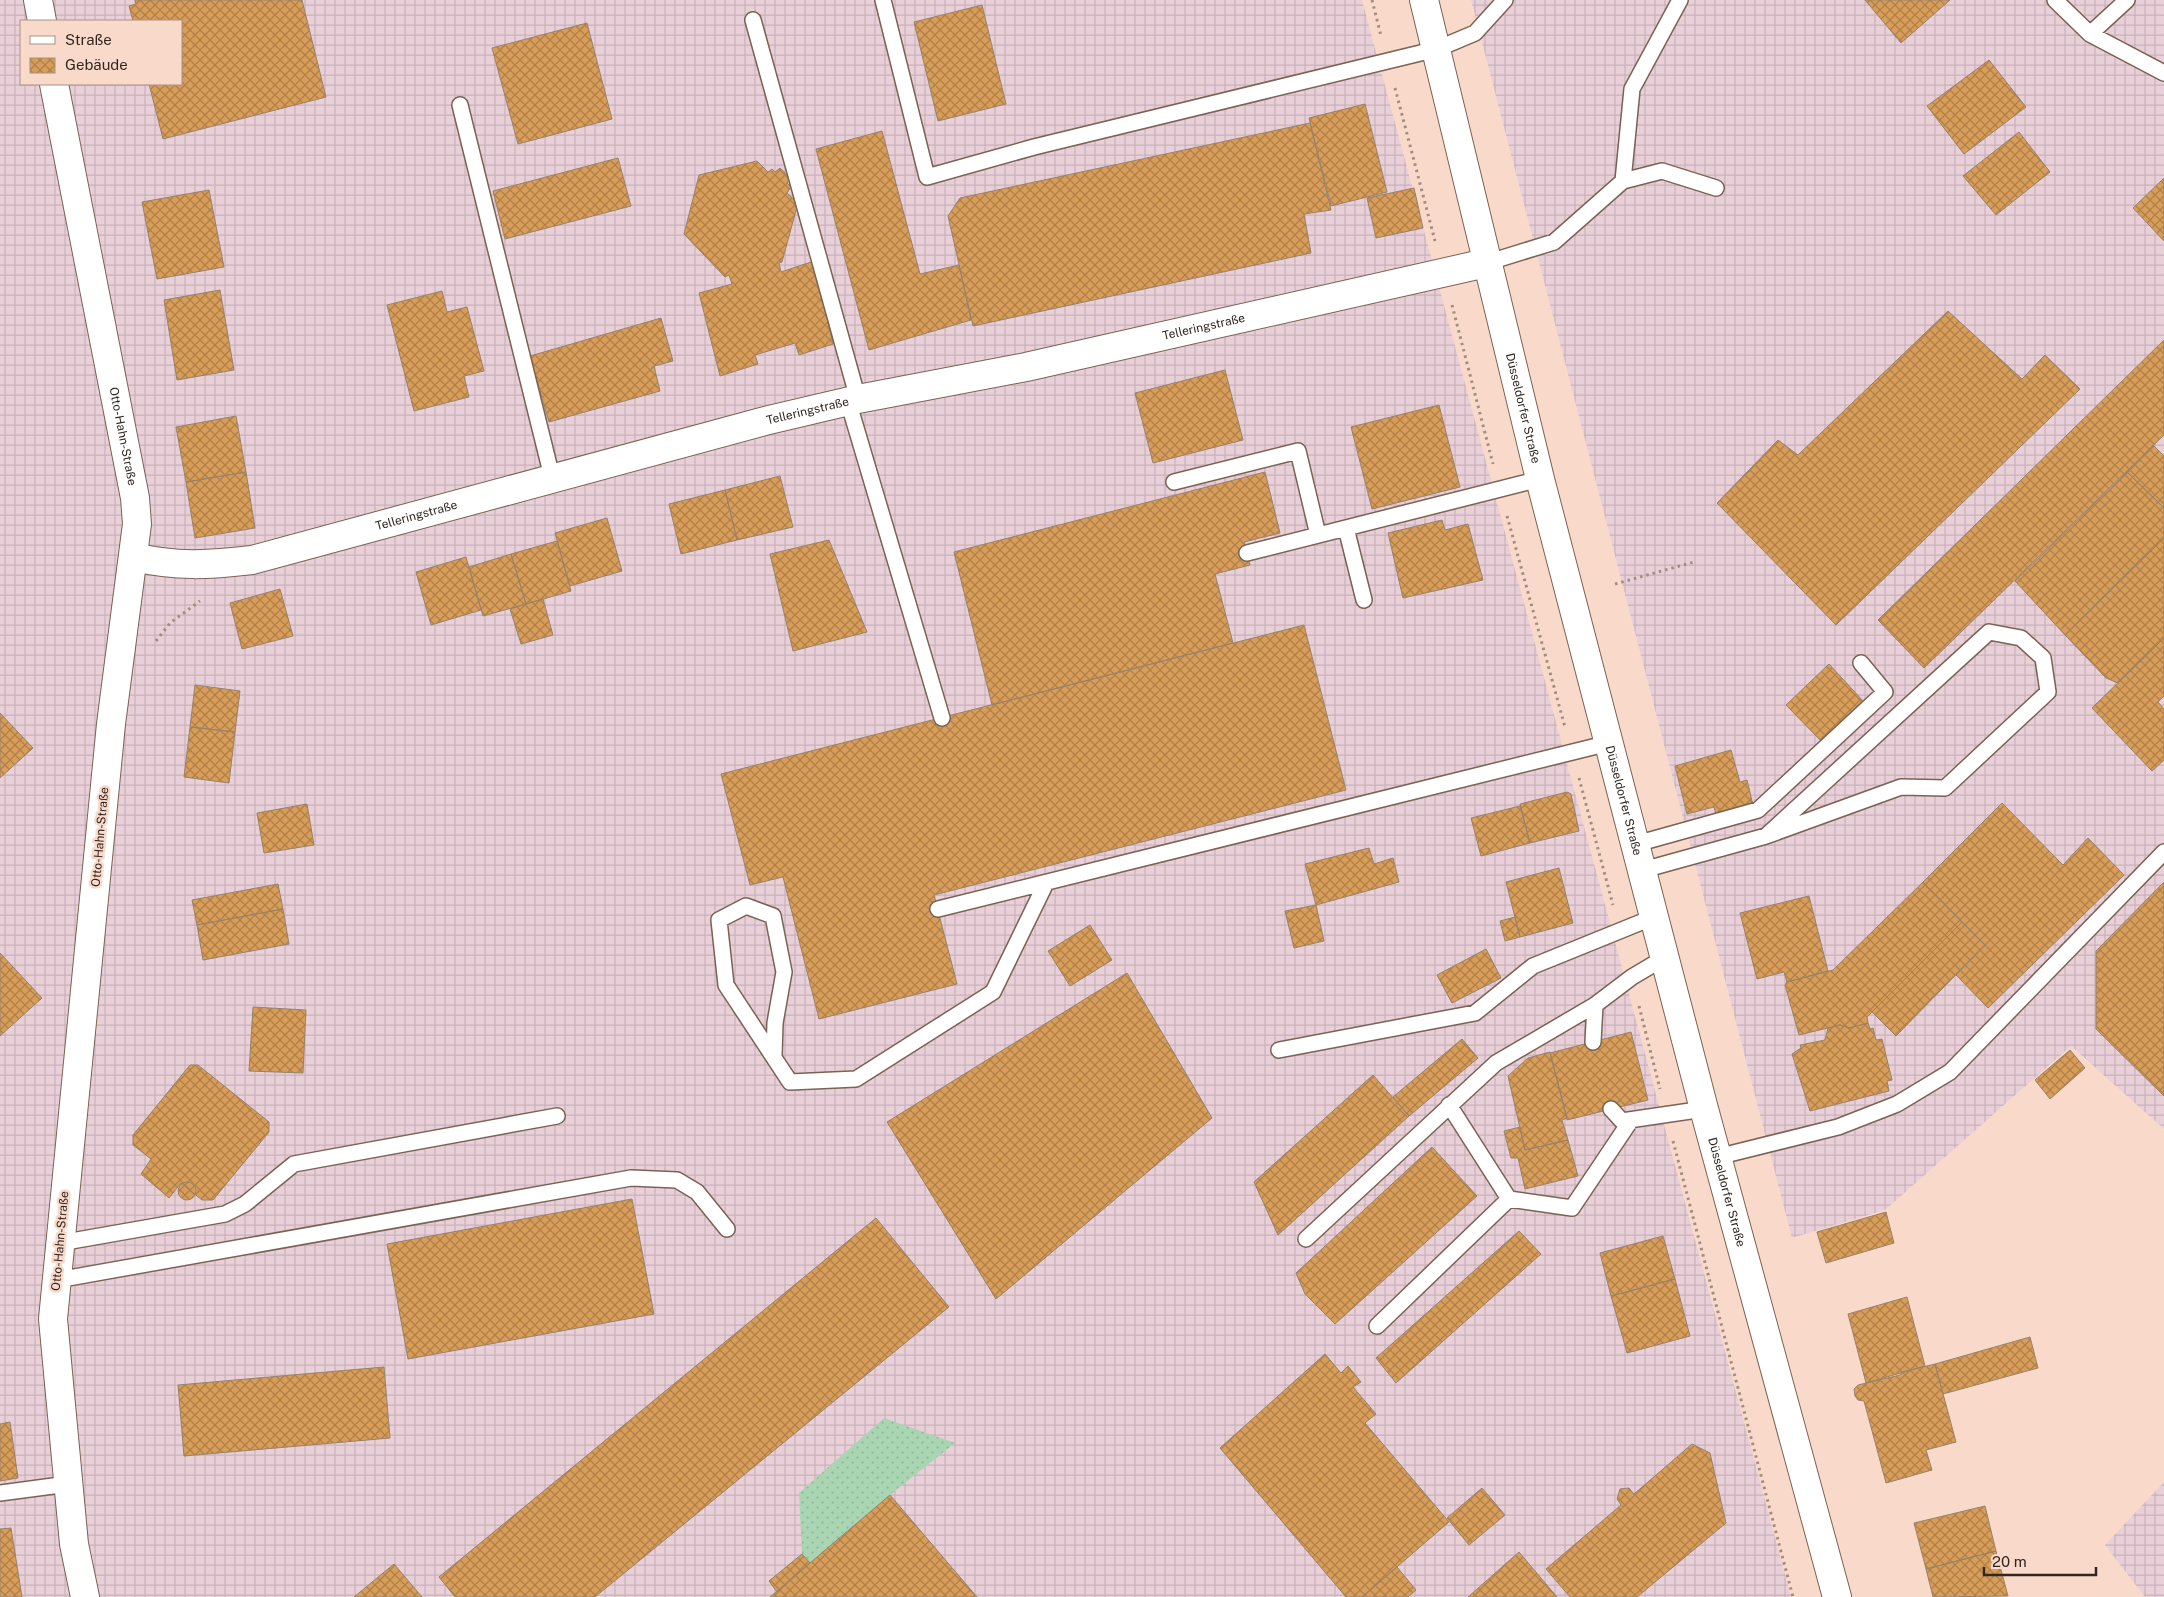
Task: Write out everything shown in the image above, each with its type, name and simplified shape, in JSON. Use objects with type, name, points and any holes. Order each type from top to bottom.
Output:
[{"type":"street","points":[[38,0],[42,20]]},
{"type":"street","name":"Düsseldorfer Straße","points":[[1424,0],[1486,263],[1540,479],[1640,857],[1664,958],[1704,1109],[1837,1597]]},
{"type":"street","name":"Otto-Hahn-Straße","points":[[54,85],[135,498],[137,524],[110,724],[53,1318],[74,1544],[85,1597]]},
{"type":"street","name":"Telleringstraße","points":[[134,557],[159,563],[204,566],[252,560],[696,438],[853,400],[1026,367],[1486,263]]},
{"type":"lane","points":[[883,0],[927,177],[1034,147],[1437,49],[1475,34],[1505,0]]},
{"type":"lane","points":[[1623,181],[1632,89],[1680,0]]},
{"type":"lane","points":[[2056,0],[2090,34],[2164,73]]},
{"type":"lane","points":[[2090,34],[2127,0]]},
{"type":"lane","points":[[753,20],[853,400],[942,718]]},
{"type":"lane","points":[[460,105],[552,477]]},
{"type":"lane","points":[[1486,263],[1554,242],[1623,181],[1662,171],[1716,188]]},
{"type":"lane","points":[[1174,482],[1298,451],[1318,535]]},
{"type":"lane","points":[[1247,553],[1540,479]]},
{"type":"lane","points":[[1346,528],[1364,600]]},
{"type":"lane","points":[[1640,857],[1766,836],[1901,788],[1945,788],[2048,692],[2043,658],[2020,638],[1989,632],[1766,836]]},
{"type":"lane","points":[[1640,857],[1758,810],[1885,692],[1862,663]]},
{"type":"lane","points":[[938,909],[1609,743]]},
{"type":"lane","points":[[1718,1157],[1838,1127],[1897,1104],[1950,1072],[2164,852]]},
{"type":"lane","points":[[774,1056],[774,1023],[784,972],[773,916],[746,906],[719,920],[726,985],[790,1082],[856,1079],[993,992],[1046,883]]},
{"type":"lane","points":[[1279,1050],[1474,1013],[1533,966],[1654,917]]},
{"type":"lane","points":[[1306,1239],[1496,1063],[1595,1005],[1632,977],[1664,958]]},
{"type":"lane","points":[[1593,1042],[1595,1005]]},
{"type":"lane","points":[[1449,1105],[1509,1199],[1572,1208],[1630,1120]]},
{"type":"lane","points":[[1611,1109],[1622,1121],[1667,1116],[1704,1109]]},
{"type":"lane","points":[[60,1243],[225,1214],[245,1204],[294,1164],[557,1116]]},
{"type":"lane","points":[[57,1280],[631,1178],[677,1180],[697,1192],[727,1229]]},
{"type":"lane","points":[[1377,1326],[1509,1199]]},
{"type":"lane","points":[[0,1493],[68,1484]]},
{"type":"path","points":[[1372,0],[1500,489],[1620,931]]},
{"type":"path","points":[[1615,584],[1694,562]]},
{"type":"path","points":[[155,642],[170,623],[200,601]]},
{"type":"path","points":[[1632,977],[1793,1597]]},
{"type":"shaded area","points":[[0,0],[1362,0],[1791,1597],[0,1597]]},
{"type":"shaded area","points":[[1471,0],[2164,0],[2164,1129],[2071,1046],[1885,1210],[1792,1238]]},
{"type":"shaded area","points":[[2164,1482],[2164,1597],[2145,1597],[2105,1545]]},
{"type":"green space","points":[[884,1418],[955,1443],[810,1563],[802,1554],[799,1493]]},
{"type":"building","points":[[135,0],[302,0],[326,97],[163,139],[149,85],[182,85],[182,20],[133,20],[129,6],[136,4]]},
{"type":"building","points":[[1865,0],[1950,0],[1901,43]]},
{"type":"building","points":[[982,5],[1006,104],[938,121],[914,22]]},
{"type":"building","points":[[587,23],[612,119],[518,144],[492,48]]},
{"type":"building","points":[[1989,60],[2026,107],[1964,154],[1927,106]]},
{"type":"building","points":[[1365,104],[1387,192],[1331,206],[1309,118]]},
{"type":"building","points":[[1310,123],[1331,210],[1304,214],[1311,253],[973,326],[948,216],[960,198]]},
{"type":"building","points":[[882,131],[920,274],[959,265],[971,320],[869,350],[816,149]]},
{"type":"building","points":[[2019,132],[2050,172],[1996,215],[1963,176]]},
{"type":"building","points":[[618,158],[631,206],[505,239],[493,191]]},
{"type":"building","points":[[757,161],[768,172],[772,169],[775,172],[780,168],[792,179],[787,183],[791,187],[787,193],[798,203],[782,262],[779,263],[781,272],[814,261],[833,344],[799,355],[795,343],[755,355],[758,364],[720,376],[699,293],[732,284],[729,275],[725,277],[684,234],[699,175]]},
{"type":"building","points":[[2164,178],[2164,241],[2133,208]]},
{"type":"building","points":[[1414,188],[1423,228],[1376,238],[1367,198]]},
{"type":"building","points":[[209,190],[224,267],[157,279],[142,202]]},
{"type":"building","points":[[220,290],[234,370],[177,380],[164,300]]},
{"type":"building","points":[[442,291],[447,312],[467,307],[484,371],[464,376],[469,397],[414,411],[387,305]]},
{"type":"building","points":[[1948,311],[2022,379],[2045,355],[2080,389],[1836,625],[1717,503],[1778,440],[1798,455]]},
{"type":"building","points":[[661,318],[673,361],[654,366],[660,391],[549,422],[530,356]]},
{"type":"building","points":[[2164,340],[2164,435],[1924,668],[1878,620]]},
{"type":"building","points":[[1225,370],[1243,440],[1153,463],[1135,393]]},
{"type":"building","points":[[1439,405],[1460,487],[1372,509],[1351,427]]},
{"type":"building","points":[[236,416],[246,472],[186,482],[176,427]]},
{"type":"building","points":[[2153,445],[2164,456],[2164,508],[2127,472]]},
{"type":"building","points":[[246,472],[255,528],[195,538],[186,482]]},
{"type":"building","points":[[1265,472],[1280,533],[1244,542],[1250,565],[1215,574],[1233,643],[992,705],[954,552]]},
{"type":"building","points":[[2127,472],[2164,508],[2164,538],[2065,635],[2015,581]]},
{"type":"building","points":[[780,476],[793,527],[737,540],[725,490]]},
{"type":"building","points":[[725,490],[737,540],[681,554],[669,504]]},
{"type":"building","points":[[607,518],[622,571],[570,586],[555,533]]},
{"type":"building","points":[[1442,520],[1445,530],[1468,524],[1483,580],[1403,598],[1388,533]]},
{"type":"building","points":[[2164,538],[2164,638],[2118,683],[2106,678],[2065,635]]},
{"type":"building","points":[[829,540],[867,632],[793,651],[770,554]]},
{"type":"building","points":[[557,541],[571,591],[526,604],[511,554]]},
{"type":"building","points":[[511,554],[526,604],[483,616],[469,567]]},
{"type":"building","points":[[466,557],[481,610],[431,625],[416,572]]},
{"type":"building","points":[[280,589],[293,636],[242,649],[230,603]]},
{"type":"building","points":[[543,599],[553,635],[521,644],[510,609]]},
{"type":"building","points":[[1304,625],[1346,790],[934,895],[957,984],[819,1019],[783,877],[750,885],[721,774]]},
{"type":"building","points":[[2164,638],[2164,696],[2158,702],[2164,709],[2164,760],[2152,771],[2092,708]]},
{"type":"building","points":[[1829,664],[1864,702],[1822,742],[1786,705]]},
{"type":"building","points":[[195,685],[240,691],[235,732],[190,727]]},
{"type":"building","points":[[0,713],[33,748],[0,778]]},
{"type":"building","points":[[190,727],[235,732],[229,783],[184,777]]},
{"type":"building","points":[[1731,750],[1740,782],[1747,780],[1753,805],[1716,814],[1714,807],[1687,814],[1675,766]]},
{"type":"building","points":[[1567,792],[1571,794],[1579,831],[1530,843],[1520,804]]},
{"type":"building","points":[[2002,803],[2063,865],[2088,838],[2124,875],[1988,1008],[1956,975],[1985,945],[1923,882]]},
{"type":"building","points":[[307,804],[314,845],[264,853],[257,813]]},
{"type":"building","points":[[1520,806],[1530,843],[1481,856],[1471,818]]},
{"type":"building","points":[[1369,848],[1374,864],[1393,858],[1399,882],[1316,905],[1305,864]]},
{"type":"building","points":[[1559,868],[1573,923],[1520,937],[1506,882]]},
{"type":"building","points":[[1923,882],[1962,922],[1867,1017],[1868,1023],[1849,1028],[1840,1025],[1799,1035],[1785,985],[1787,982],[1833,970]]},
{"type":"building","points":[[2164,882],[2164,1096],[2096,1029],[2096,951]]},
{"type":"building","points":[[278,884],[283,909],[197,925],[192,900]]},
{"type":"building","points":[[1809,896],[1828,971],[1787,982],[1784,972],[1757,979],[1740,913]]},
{"type":"building","points":[[1316,905],[1324,941],[1294,948],[1285,911]]},
{"type":"building","points":[[283,909],[289,944],[203,960],[197,925]]},
{"type":"building","points":[[1515,917],[1520,937],[1505,941],[1500,921]]},
{"type":"building","points":[[1962,922],[1985,945],[1896,1036],[1872,1012]]},
{"type":"building","points":[[1090,925],[1112,960],[1070,986],[1048,951]]},
{"type":"building","points":[[1486,949],[1501,978],[1452,1003],[1437,975]]},
{"type":"building","points":[[0,953],[42,998],[0,1036]]},
{"type":"building","points":[[1127,973],[1212,1118],[996,1299],[887,1122]]},
{"type":"building","points":[[253,1007],[306,1010],[303,1073],[249,1071]]},
{"type":"building","points":[[1868,1023],[1870,1029],[1873,1028],[1876,1040],[1882,1039],[1892,1080],[1887,1081],[1889,1091],[1810,1111],[1792,1054],[1801,1048],[1800,1045],[1825,1040],[1828,1028],[1840,1025],[1849,1028]]},
{"type":"building","points":[[1631,1032],[1648,1100],[1567,1120],[1550,1053]]},
{"type":"building","points":[[1462,1039],[1478,1058],[1409,1116],[1393,1097]]},
{"type":"building","points":[[2070,1050],[2085,1068],[2050,1099],[2035,1080]]},
{"type":"building","points":[[1550,1052],[1567,1118],[1562,1120],[1568,1140],[1525,1150],[1508,1076],[1528,1058]]},
{"type":"building","points":[[190,1065],[198,1065],[269,1122],[269,1132],[213,1200],[202,1200],[181,1183],[169,1198],[141,1174],[151,1159],[133,1145],[133,1135]]},
{"type":"building","points":[[1373,1075],[1409,1116],[1278,1235],[1254,1182]]},
{"type":"building","points":[[1520,1127],[1525,1150],[1568,1140],[1578,1176],[1525,1189],[1518,1158],[1511,1158],[1504,1131]]},
{"type":"building","points":[[1432,1147],[1477,1196],[1335,1324],[1305,1294],[1296,1273]]},
{"type":"building","points":[[187,1182],[193,1185],[196,1191],[193,1197],[187,1200],[181,1197],[178,1191],[181,1185]]},
{"type":"building","points":[[632,1199],[654,1314],[408,1359],[387,1244]]},
{"type":"building","points":[[1886,1212],[1894,1243],[1826,1263],[1817,1232]]},
{"type":"building","points":[[876,1218],[949,1307],[595,1597],[455,1597],[439,1577]]},
{"type":"building","points":[[1519,1231],[1541,1254],[1396,1383],[1376,1358]]},
{"type":"building","points":[[1663,1236],[1675,1279],[1611,1296],[1600,1253]]},
{"type":"building","points":[[1675,1279],[1690,1336],[1627,1353],[1611,1296]]},
{"type":"building","points":[[1907,1297],[1925,1366],[1866,1383],[1848,1314]]},
{"type":"building","points":[[2030,1337],[2038,1368],[1943,1394],[1935,1364]]},
{"type":"building","points":[[1325,1354],[1341,1373],[1348,1366],[1361,1382],[1353,1387],[1376,1414],[1365,1423],[1449,1522],[1362,1597],[1346,1597],[1220,1448]]},
{"type":"building","points":[[1935,1364],[1956,1442],[1926,1450],[1932,1470],[1886,1483],[1864,1401],[1858,1400],[1854,1389],[1858,1385]]},
{"type":"building","points":[[384,1367],[390,1438],[184,1456],[178,1385]]},
{"type":"building","points":[[10,1422],[18,1478],[0,1481],[0,1424]]},
{"type":"building","points":[[1692,1444],[1710,1453],[1726,1523],[1637,1597],[1570,1597],[1546,1569],[1621,1505],[1617,1499],[1620,1489],[1629,1488],[1634,1494]]},
{"type":"building","points":[[1482,1488],[1505,1515],[1469,1545],[1447,1518]]},
{"type":"building","points":[[890,1495],[977,1597],[770,1597]]},
{"type":"building","points":[[1985,1506],[1996,1551],[1926,1569],[1914,1523]]},
{"type":"building","points":[[11,1528],[22,1597],[0,1597],[0,1529]]},
{"type":"building","points":[[1996,1551],[2008,1596],[1933,1597],[1926,1569]]},
{"type":"building","points":[[1519,1552],[1557,1597],[1468,1597]]},
{"type":"building","points":[[802,1554],[810,1563],[777,1592],[769,1581]]},
{"type":"building","points":[[394,1564],[422,1597],[354,1597]]},
{"type":"building","points":[[1397,1567],[1416,1590],[1408,1597],[1362,1597]]}]
